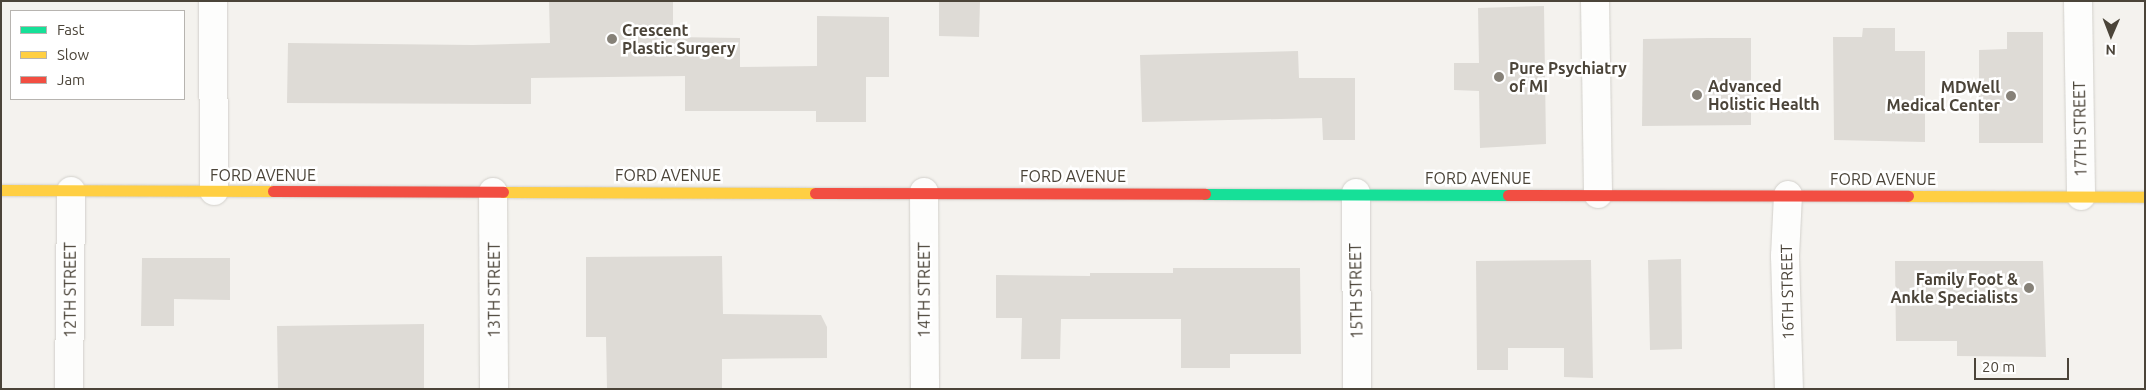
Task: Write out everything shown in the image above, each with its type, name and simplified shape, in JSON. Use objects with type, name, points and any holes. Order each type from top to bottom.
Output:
[{"type":"main road","name":"FORD AVENUE","points":[[1,190],[2145,197]]},
{"type":"street","points":[[213,1],[214,191]]},
{"type":"street","points":[[1595,1],[1598,194]]},
{"type":"street","name":"17TH STREET","points":[[2078,1],[2081,196]]},
{"type":"street","name":"12TH STREET","points":[[69,389],[70,190]]},
{"type":"street","name":"13TH STREET","points":[[493,192],[494,389]]},
{"type":"street","name":"14TH STREET","points":[[924,192],[924,389]]},
{"type":"street","name":"15TH STREET","points":[[1356,193],[1357,389]]},
{"type":"street","name":"16TH STREET","points":[[1788,195],[1785,256],[1789,389]]},
{"type":"building","points":[[549,1],[673,1],[673,37],[740,38],[740,67],[817,66],[817,16],[889,17],[889,77],[866,77],[866,122],[816,122],[816,111],[685,111],[685,76],[531,78],[531,104],[287,103],[288,43],[473,45],[550,43]]},
{"type":"building","points":[[939,1],[980,1],[979,37],[939,36]]},
{"type":"building","name":"Pure Psychiatry of MI","points":[[1544,6],[1546,144],[1480,148],[1479,91],[1454,90],[1454,63],[1479,63],[1478,8]]},
{"type":"building","points":[[1863,28],[1895,28],[1895,51],[1925,51],[1925,142],[1834,140],[1833,37],[1862,37]]},
{"type":"building","name":"MDWell Medical Center","points":[[2007,32],[2043,32],[2043,143],[1979,143],[1979,50],[2007,49]]},
{"type":"building","name":"Advanced Holistic Health","points":[[1751,38],[1751,125],[1642,126],[1643,39]]},
{"type":"building","points":[[1298,51],[1299,78],[1355,78],[1355,140],[1323,140],[1322,118],[1142,122],[1140,55]]},
{"type":"building","points":[[722,256],[723,314],[821,315],[827,327],[827,358],[722,359],[722,389],[607,389],[606,337],[586,337],[586,257]]},
{"type":"building","points":[[142,258],[230,258],[230,300],[174,299],[174,326],[141,326]]},
{"type":"building","points":[[1681,259],[1682,349],[1650,350],[1648,260]]},
{"type":"building","points":[[1591,260],[1593,378],[1564,377],[1564,348],[1508,348],[1508,370],[1477,370],[1476,261]]},
{"type":"building","points":[[1895,261],[2043,261],[2046,357],[1957,356],[1957,341],[1896,341]]},
{"type":"building","points":[[1173,268],[1300,268],[1301,354],[1230,354],[1230,368],[1181,368],[1181,319],[1061,319],[1060,359],[1021,359],[1022,318],[996,318],[996,275],[1090,276],[1090,273],[1173,273]]},
{"type":"building","points":[[424,324],[424,389],[278,389],[277,326]]},
{"type":"traffic: fast","points":[[1205,194],[1508,195]]},
{"type":"traffic: slow","points":[[1,190],[273,191]]},
{"type":"traffic: slow","points":[[503,192],[815,193]]},
{"type":"traffic: slow","points":[[1908,196],[2145,197]]},
{"type":"traffic: jam","points":[[273,191],[503,192]]},
{"type":"traffic: jam","points":[[815,193],[1205,194]]},
{"type":"traffic: jam","points":[[1508,195],[1908,196]]},
{"type":"place","name":"Crescent Plastic Surgery","points":[[612,39]]},
{"type":"place","name":"Pure Psychiatry of MI","points":[[1499,77]]},
{"type":"place","name":"Advanced Holistic Health","points":[[1697,95]]},
{"type":"place","name":"MDWell Medical Center","points":[[2011,96]]},
{"type":"place","name":"Family Foot & Ankle Specialists","points":[[2029,288]]}]
